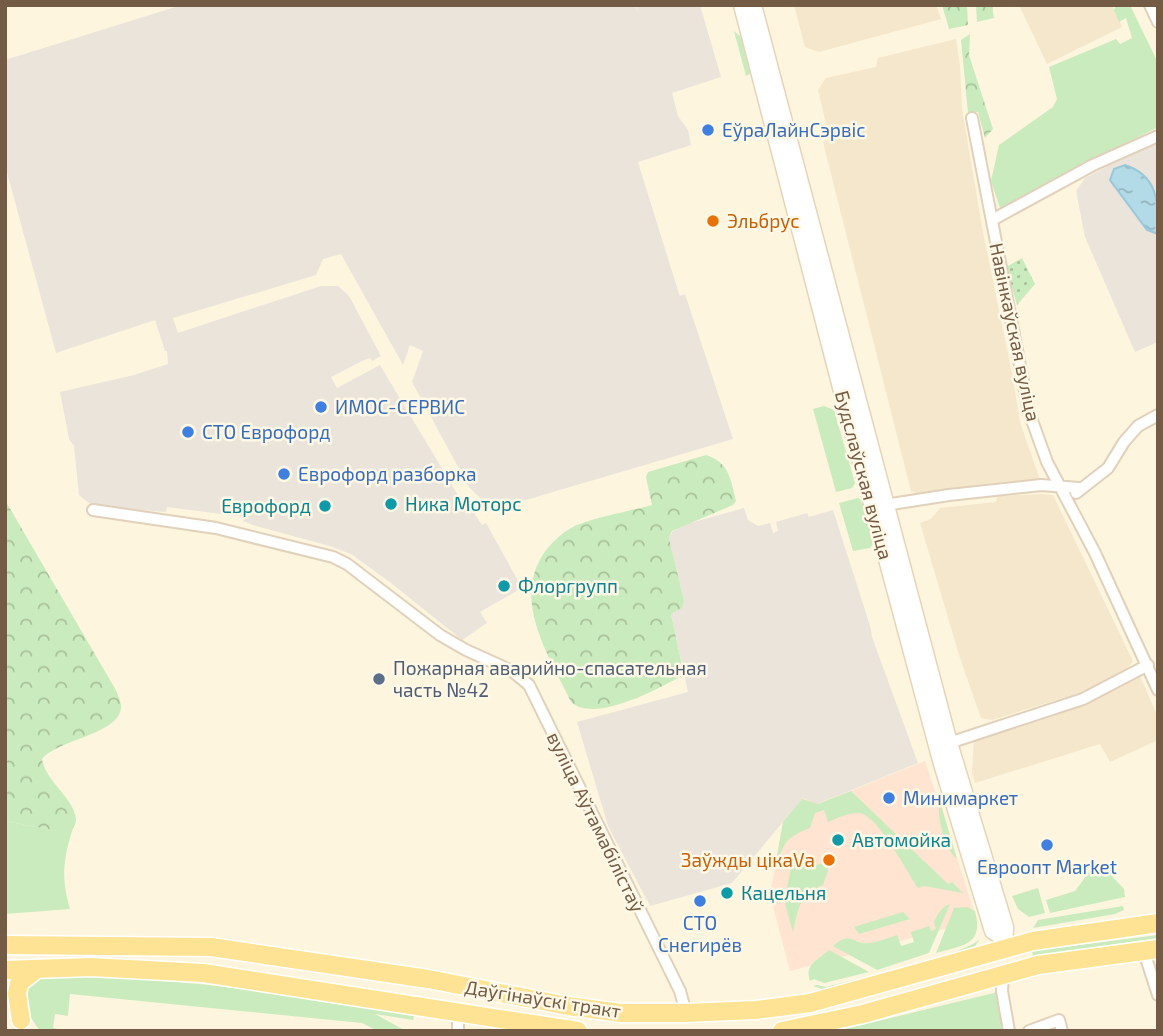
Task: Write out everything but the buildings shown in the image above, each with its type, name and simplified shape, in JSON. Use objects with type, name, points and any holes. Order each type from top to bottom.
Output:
[{"type":"main road","name":"Будслаўская вуліца","points":[[742,5],[842,395],[949,790],[993,931],[1004,943]]},
{"type":"main road","name":"Будслаўская вуліца","points":[[753,5],[949,743],[1005,927],[1004,943]]},
{"type":"main road","name":"Даўгінаўскі тракт","points":[[5,945],[211,947],[461,985],[568,1006],[608,1011],[686,1013],[756,1010],[810,1003],[1004,943],[1033,942],[1158,923]]},
{"type":"main road","points":[[1003,975],[1004,943]]},
{"type":"main road","points":[[782,1031],[863,1014],[1038,965],[1153,949]]},
{"type":"main road","name":"Даўгінаўскі тракт","points":[[5,970],[91,967],[203,973],[578,1031]]},
{"type":"main road","points":[[24,1025],[17,994],[19,983],[37,969]]},
{"type":"main road","points":[[458,1012],[461,985]]},
{"type":"main road","points":[[856,989],[863,1014]]},
{"type":"main road","points":[[5,998],[24,1025]]},
{"type":"street","points":[[1150,5],[1158,22]]},
{"type":"street","name":"Навінкаўская вуліца","points":[[972,118],[1029,412],[1047,462],[1116,595],[1158,690]]},
{"type":"street","points":[[992,220],[1077,173],[1158,136]]},
{"type":"street","points":[[1072,509],[1073,496],[1079,488],[1108,468],[1138,426],[1158,415]]},
{"type":"street","points":[[1041,485],[1047,477],[1047,462]]},
{"type":"street","points":[[885,505],[1041,485],[1079,488]]},
{"type":"street","name":"вуліца Аўтамабілістаў","points":[[93,510],[216,528],[332,557],[355,569],[440,635],[512,671],[528,685],[680,991],[686,1013]]},
{"type":"street","points":[[949,743],[1083,699],[1148,666]]},
{"type":"street","points":[[1153,949],[1147,961],[1158,995]]},
{"type":"street","points":[[1003,975],[1002,991],[1009,1031]]},
{"type":"street","points":[[458,1012],[458,1031]]},
{"type":"street","points":[[1029,1031],[1060,1025]]},
{"type":"shaded area","points":[[182,5],[635,5],[639,14],[636,5],[700,5],[721,77],[672,93],[678,116],[688,130],[691,145],[638,162],[679,294],[685,294],[733,439],[492,510],[469,487],[412,382],[423,351],[410,345],[403,365],[341,254],[323,259],[316,275],[173,318],[178,333],[321,286],[338,286],[349,296],[381,356],[372,361],[370,358],[364,360],[331,377],[337,388],[380,365],[468,512],[472,510],[482,525],[486,523],[522,588],[480,612],[487,623],[462,640],[351,554],[256,526],[243,521],[244,517],[167,507],[166,512],[90,504],[79,495],[74,446],[69,439],[60,392],[134,375],[168,364],[167,351],[155,320],[56,353],[5,165],[5,60]]},
{"type":"shaded area","points":[[794,5],[936,5],[941,19],[819,52],[805,47]]},
{"type":"shaded area","points":[[1019,5],[1112,5],[1122,27],[1047,64]]},
{"type":"shaded area","points":[[956,39],[962,109],[983,232],[1020,422],[1040,480],[992,483],[920,494],[911,491],[823,142],[830,140],[818,90],[826,78],[876,67],[878,58]]},
{"type":"shaded area","points":[[1158,140],[1158,342],[1135,352],[1085,237],[1076,191],[1085,178]]},
{"type":"shaded area","points":[[1053,495],[1133,661],[1125,673],[1085,691],[992,720],[981,718],[960,658],[920,523],[931,519],[940,508],[996,502],[997,496]]},
{"type":"shaded area","points":[[744,508],[748,520],[758,526],[770,523],[773,533],[778,531],[776,522],[807,513],[809,517],[833,510],[872,637],[918,763],[817,804],[803,798],[732,883],[650,906],[608,826],[577,722],[688,692],[671,614],[684,601],[669,538],[673,531],[687,524]]},
{"type":"shaded area","points":[[1139,674],[1158,717],[1158,740],[1110,762],[1100,744],[975,783],[972,773],[974,736],[1086,705]]},
{"type":"shaded area","points":[[925,761],[977,920],[790,971],[770,895],[783,822],[803,798],[818,804]]},
{"type":"green space","points":[[942,5],[967,5],[968,25],[949,29]]},
{"type":"green space","points":[[976,5],[992,5],[994,18],[977,22]]},
{"type":"green space","points":[[1116,5],[1130,5],[1158,63],[1158,127],[1000,208],[991,181],[999,145],[1053,107],[1057,99],[1049,67],[1116,39],[1120,44],[1132,38],[1126,18],[1119,22],[1114,10]]},
{"type":"green space","points":[[734,31],[742,38],[751,73],[746,76]]},
{"type":"green space","points":[[970,34],[969,55],[993,129],[985,138],[978,112],[968,113],[961,40]]},
{"type":"green space","points":[[1022,258],[1035,284],[1017,305],[1006,267]]},
{"type":"green space","points":[[824,406],[834,410],[855,483],[852,488],[836,492],[813,409]]},
{"type":"green space","points":[[706,455],[724,467],[736,501],[733,505],[672,531],[669,538],[684,601],[682,608],[671,614],[684,675],[627,702],[611,707],[582,708],[571,702],[545,649],[533,611],[531,593],[534,574],[542,556],[556,540],[573,527],[652,505],[646,477],[648,472]]},
{"type":"green space","points":[[858,498],[863,501],[875,542],[870,548],[853,551],[839,503]]},
{"type":"green space","points":[[5,500],[117,692],[121,704],[118,717],[110,724],[50,752],[42,759],[44,767],[75,813],[76,821],[72,831],[57,831],[5,821]]},
{"type":"green space","points":[[851,791],[948,884],[952,882],[963,893],[924,886],[918,888],[883,834],[867,816],[860,813],[847,814],[828,822],[824,810],[815,813],[810,828],[786,842],[775,867],[783,822],[802,799],[818,804]]},
{"type":"green space","points":[[939,798],[957,859],[948,847],[942,831]]},
{"type":"green space","points":[[5,821],[57,831],[72,831],[64,870],[70,909],[5,914]]},
{"type":"green space","points":[[800,856],[806,869],[825,862],[828,871],[823,885],[809,893],[801,903],[793,932],[784,900],[793,859]]},
{"type":"green space","points":[[1106,870],[1124,889],[1125,897],[1050,913],[1046,900],[1075,891],[1089,872]]},
{"type":"green space","points":[[1038,888],[1045,913],[1029,917],[1018,909],[1012,896]]},
{"type":"green space","points":[[950,904],[929,953],[877,970],[833,946],[844,939],[869,943],[897,935],[901,946],[914,942],[911,932],[929,926],[931,931],[936,929],[934,922],[937,916]]},
{"type":"green space","points":[[1123,906],[1124,910],[1115,914],[1033,928],[1038,920]]},
{"type":"green space","points":[[967,907],[975,911],[977,922],[974,937],[963,945],[936,953],[954,908]]},
{"type":"green space","points":[[903,912],[910,919],[859,934],[854,927]]},
{"type":"green space","points":[[1158,935],[1158,938],[1033,956],[1032,951]]},
{"type":"green space","points":[[980,939],[973,949],[826,990],[813,986],[826,987],[908,966],[953,953]]},
{"type":"green space","points":[[829,950],[869,972],[824,983],[814,979],[810,981],[810,966]]},
{"type":"green space","points":[[51,976],[188,983],[415,1012],[413,1020],[375,1014],[406,1031],[378,1031],[362,1023],[70,994],[68,1016],[55,1014],[53,1028],[67,1031],[40,1031],[20,1002],[30,978]]},
{"type":"green space","points":[[1002,991],[1009,1031],[837,1031]]},
{"type":"water","points":[[1125,165],[1136,170],[1150,183],[1157,201],[1158,234],[1147,230],[1110,180],[1114,169]]},
{"type":"place","name":"ЕўраЛайнСэрвіс","points":[[708,130]]},
{"type":"place","name":"Эльбрус","points":[[713,221]]},
{"type":"place","name":"ИМОС-СЕРВИС","points":[[321,407]]},
{"type":"place","name":"СТО Еврофорд","points":[[188,432]]},
{"type":"place","name":"Еврофорд разборка","points":[[284,474]]},
{"type":"place","name":"Ника Моторс","points":[[391,504]]},
{"type":"place","name":"Еврофорд","points":[[325,506]]},
{"type":"place","name":"Флоргрупп","points":[[504,586]]},
{"type":"place","name":"Пожарная аварийно-спасательная часть №42","points":[[379,679]]},
{"type":"place","name":"Минимаркет","points":[[889,798]]},
{"type":"place","name":"Автомойка","points":[[838,840]]},
{"type":"place","name":"Евроопт Market","points":[[1047,845]]},
{"type":"place","name":"Заўжды цікаVа","points":[[829,860]]},
{"type":"place","name":"Кацельня","points":[[727,893]]},
{"type":"place","name":"СТО Cнегирёв","points":[[700,901]]}]
